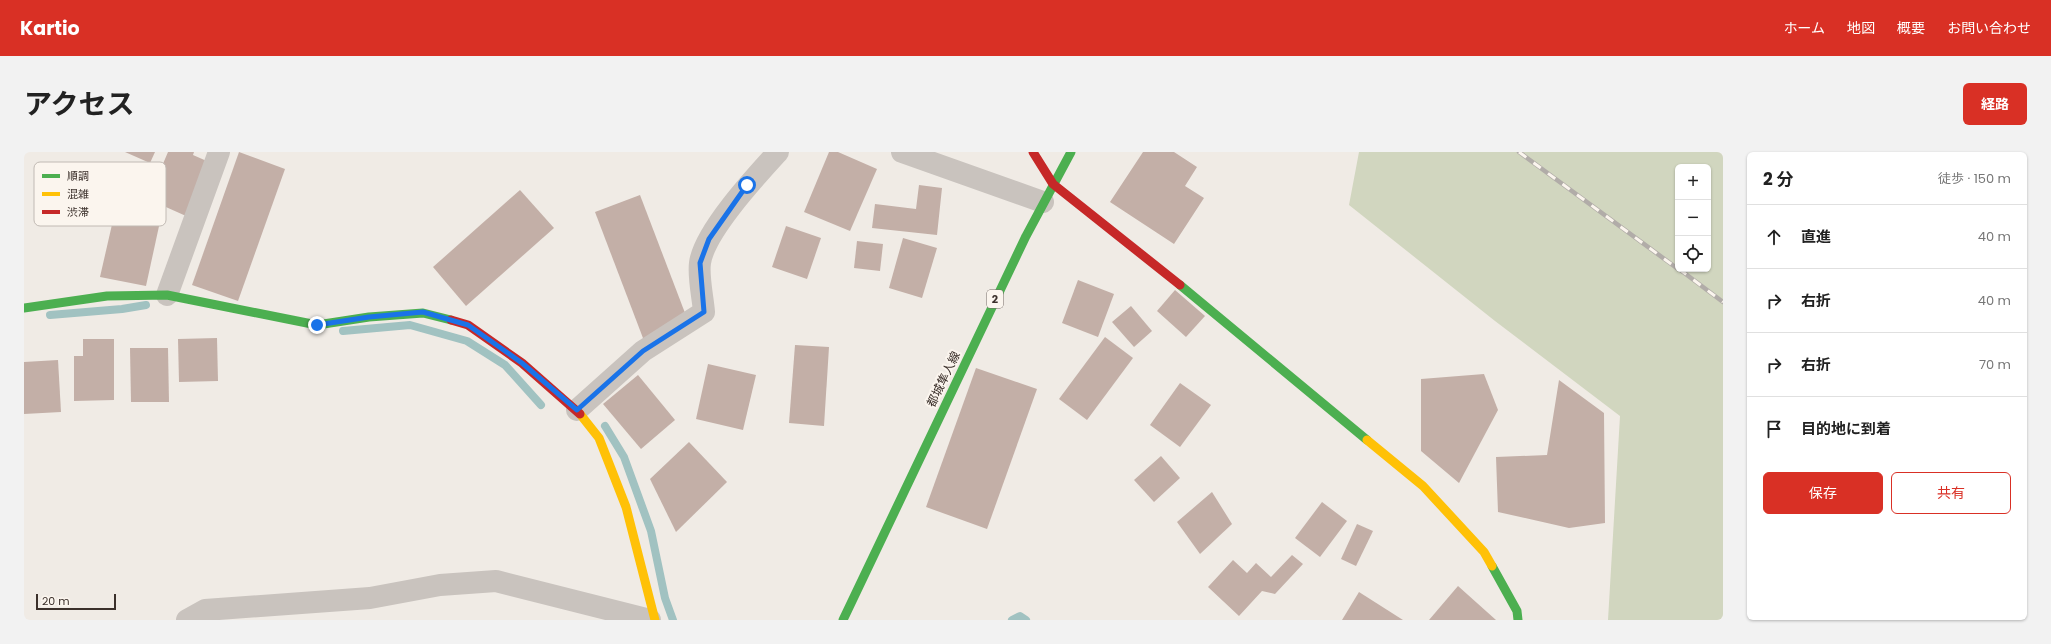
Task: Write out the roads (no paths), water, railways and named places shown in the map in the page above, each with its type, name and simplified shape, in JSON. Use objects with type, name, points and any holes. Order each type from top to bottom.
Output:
[{"type":"street","points":[[167,295],[219,152]]},
{"type":"street","points":[[577,410],[643,351],[704,312],[700,263],[709,239],[747,185],[778,152]]},
{"type":"street","points":[[902,152],[1048,193],[1210,309],[1423,486],[1484,552],[1517,611],[1518,620]]},
{"type":"street","points":[[1033,152],[1048,193]]},
{"type":"street","name":"都城隼人線","points":[[843,620],[943,408],[1048,193],[1071,152]]},
{"type":"street","points":[[24,308],[107,296],[167,295],[317,325],[369,317],[423,312],[468,325],[522,363],[577,410],[599,438],[626,507],[655,620]]},
{"type":"street","points":[[187,620],[205,610],[370,598],[440,585],[496,581],[650,620]]},
{"type":"waterway","points":[[50,315],[122,309],[146,305]]},
{"type":"waterway","points":[[343,331],[410,325],[467,341],[505,365],[541,405]]},
{"type":"waterway","points":[[605,426],[624,457],[651,531],[665,598],[673,620]]},
{"type":"waterway","points":[[1012,620],[1020,616],[1026,620]]},
{"type":"railway","points":[[1519,152],[1675,267]]},
{"type":"railway","points":[[1683,272],[1723,302]]}]
